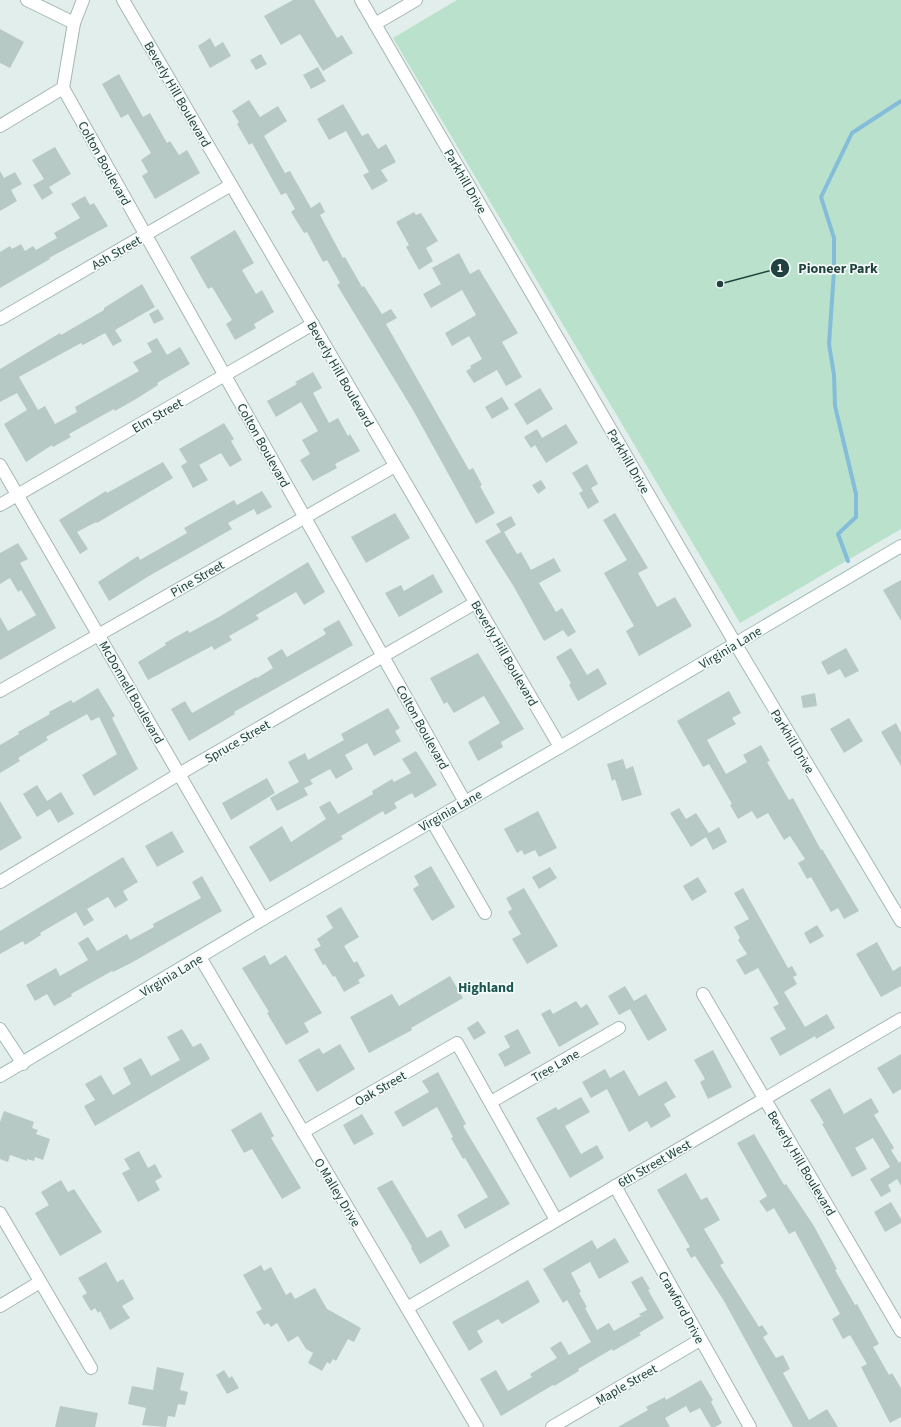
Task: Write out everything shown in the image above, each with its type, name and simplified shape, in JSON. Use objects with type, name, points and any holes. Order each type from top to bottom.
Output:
[{"type":"street","points":[[27,0],[74,23]]},
{"type":"street","points":[[0,126],[63,88],[74,23],[83,0]]},
{"type":"street","name":"Beverly Hill Boulevard","points":[[123,0],[560,747]]},
{"type":"street","name":"Parkhill Drive","points":[[361,0],[735,643],[901,921]]},
{"type":"street","points":[[375,24],[416,0]]},
{"type":"street","name":"Colton Boulevard","points":[[63,88],[465,802]]},
{"type":"street","name":"Ash Street","points":[[0,319],[231,185]]},
{"type":"street","name":"Elm Street","points":[[0,505],[313,324]]},
{"type":"street","name":"McDonnell Boulevard","points":[[0,465],[264,919]]},
{"type":"street","name":"Pine Street","points":[[0,691],[395,466]]},
{"type":"street","name":"Virginia Lane","points":[[0,1076],[23,1064],[264,919],[901,546]]},
{"type":"street","name":"Spruce Street","points":[[0,882],[179,774],[475,603]]},
{"type":"street","points":[[432,821],[485,913]]},
{"type":"street","name":"O Malley Drive","points":[[200,957],[477,1427]]},
{"type":"street","name":"Beverly Hill Boulevard","points":[[703,994],[901,1331]]},
{"type":"street","name":"6th Street West","points":[[407,1308],[901,1019]]},
{"type":"street","name":"Tree Lane","points":[[491,1102],[619,1028]]},
{"type":"street","points":[[0,1029],[23,1064]]},
{"type":"street","name":"Oak Street","points":[[303,1132],[457,1044],[491,1102]]},
{"type":"street","points":[[491,1102],[556,1220]]},
{"type":"street","name":"Crawford Drive","points":[[615,1186],[750,1427]]},
{"type":"street","points":[[0,1213],[91,1368]]},
{"type":"street","points":[[0,1306],[40,1282]]},
{"type":"street","name":"Maple Street","points":[[552,1427],[700,1340]]},
{"type":"green space","points":[[457,0],[901,0],[901,529],[740,623],[393,38]]},
{"type":"building","points":[[293,0],[314,0],[337,38],[342,35],[353,53],[323,71],[300,34],[281,45],[264,16]]},
{"type":"building","points":[[0,29],[24,42],[10,68],[0,63]]},
{"type":"building","points":[[210,38],[215,47],[223,42],[231,56],[210,68],[198,46]]},
{"type":"building","points":[[261,54],[267,64],[256,70],[250,60]]},
{"type":"building","points":[[318,67],[326,81],[311,89],[303,75]]},
{"type":"building","points":[[119,74],[143,117],[150,113],[167,143],[170,141],[179,155],[187,150],[200,173],[155,199],[142,176],[148,172],[141,160],[151,153],[128,114],[121,118],[102,84]]},
{"type":"building","points":[[249,100],[260,117],[278,106],[287,121],[264,136],[285,173],[290,171],[311,208],[320,202],[325,212],[320,215],[343,258],[345,257],[362,287],[364,286],[382,314],[391,309],[397,318],[386,324],[469,470],[473,468],[482,485],[480,486],[495,513],[476,524],[413,410],[337,285],[340,283],[327,260],[323,262],[307,232],[304,233],[291,212],[295,209],[286,193],[281,195],[252,143],[249,145],[237,124],[239,122],[232,111]]},
{"type":"building","points":[[343,104],[362,136],[368,133],[378,149],[386,144],[396,162],[381,170],[388,181],[372,190],[363,175],[369,172],[346,131],[329,140],[317,119]]},
{"type":"building","points":[[55,147],[71,174],[49,187],[53,193],[42,200],[33,185],[44,179],[32,160]]},
{"type":"building","points":[[0,171],[4,178],[15,172],[22,184],[11,190],[17,201],[0,211]]},
{"type":"building","points":[[85,196],[90,205],[94,203],[108,226],[49,258],[50,259],[0,288],[0,252],[10,246],[12,249],[21,244],[25,251],[33,246],[36,250],[57,238],[54,233],[80,218],[71,204]]},
{"type":"building","points":[[414,212],[416,215],[421,213],[438,241],[426,248],[433,261],[419,270],[406,247],[409,245],[396,222]]},
{"type":"building","points":[[235,230],[254,263],[242,270],[256,294],[262,290],[274,312],[254,324],[256,328],[235,340],[226,324],[232,320],[212,287],[208,289],[190,257]]},
{"type":"building","points":[[459,253],[470,274],[479,269],[518,333],[502,342],[522,377],[506,386],[497,370],[474,383],[466,371],[471,368],[470,366],[482,359],[469,336],[452,346],[445,333],[476,315],[462,290],[431,308],[423,294],[441,284],[432,268]]},
{"type":"building","points":[[142,284],[155,307],[115,330],[122,341],[113,346],[105,333],[83,345],[81,343],[19,377],[38,410],[45,406],[55,424],[77,412],[75,407],[139,371],[133,362],[152,352],[147,343],[157,338],[167,355],[180,347],[190,364],[157,383],[158,385],[136,399],[115,411],[114,409],[69,434],[71,437],[53,447],[52,445],[26,462],[4,424],[27,410],[17,393],[0,402],[0,369],[60,333],[61,335],[104,310],[104,308]]},
{"type":"building","points":[[158,309],[164,319],[154,324],[149,314]]},
{"type":"building","points":[[313,372],[322,388],[313,393],[329,423],[338,418],[348,436],[350,434],[360,451],[335,464],[337,468],[313,481],[300,460],[310,454],[302,440],[318,431],[301,402],[276,417],[267,401],[297,384],[295,382]]},
{"type":"building","points":[[540,388],[553,409],[527,425],[514,404]]},
{"type":"building","points":[[502,397],[509,409],[492,419],[485,407]]},
{"type":"building","points":[[224,423],[234,439],[231,441],[242,460],[230,467],[221,453],[199,465],[208,480],[193,488],[181,466],[187,462],[179,449]]},
{"type":"building","points":[[566,424],[578,443],[546,463],[535,445],[531,448],[524,437],[537,429],[542,438]]},
{"type":"building","points":[[163,462],[173,478],[97,523],[96,522],[77,532],[88,549],[80,554],[59,520],[106,491],[107,493]]},
{"type":"building","points":[[587,464],[598,484],[591,488],[599,502],[588,509],[579,493],[583,491],[572,473]]},
{"type":"building","points":[[541,480],[546,488],[538,494],[532,485]]},
{"type":"building","points":[[262,491],[272,507],[257,515],[254,509],[228,523],[232,529],[149,576],[109,601],[98,582],[138,556],[140,560],[187,533],[184,528],[234,500],[237,505]]},
{"type":"building","points":[[395,513],[410,538],[366,563],[351,537]]},
{"type":"building","points":[[615,513],[648,568],[638,573],[657,607],[675,597],[692,626],[639,656],[626,631],[634,626],[604,573],[627,560],[603,520]]},
{"type":"building","points":[[511,516],[516,525],[504,532],[517,554],[521,552],[531,570],[554,558],[561,571],[539,583],[556,612],[562,608],[576,632],[568,637],[563,630],[544,641],[514,587],[485,541],[501,532],[496,524]]},
{"type":"building","points":[[18,543],[28,559],[20,563],[56,628],[0,660],[0,617],[8,631],[36,615],[21,590],[18,592],[10,578],[0,584],[0,553]]},
{"type":"building","points":[[308,562],[325,592],[304,605],[296,592],[256,615],[259,619],[229,636],[232,640],[214,650],[212,646],[148,680],[138,662],[166,645],[165,643],[188,630],[189,633],[219,617]]},
{"type":"building","points":[[433,574],[443,592],[399,617],[385,593],[401,585],[404,591]]},
{"type":"building","points":[[901,580],[901,621],[883,590]]},
{"type":"building","points":[[339,620],[353,645],[234,712],[235,714],[189,741],[171,709],[185,701],[192,713],[273,668],[267,658],[282,649],[287,657],[326,634],[323,629]]},
{"type":"building","points":[[571,648],[587,675],[598,668],[607,684],[578,701],[569,685],[571,683],[556,657]]},
{"type":"building","points":[[846,648],[859,671],[845,678],[840,669],[828,675],[821,662]]},
{"type":"building","points":[[478,653],[524,729],[501,742],[503,747],[478,761],[468,742],[500,723],[484,696],[454,713],[447,702],[444,704],[430,678]]},
{"type":"building","points":[[98,688],[115,716],[112,718],[138,769],[94,796],[82,775],[117,754],[99,717],[91,721],[87,714],[46,737],[48,740],[18,758],[20,761],[0,773],[0,745],[19,734],[18,732],[50,714],[49,712],[71,700],[73,703]]},
{"type":"building","points":[[729,691],[741,713],[732,718],[736,724],[707,740],[726,774],[747,762],[743,755],[761,745],[770,761],[767,762],[789,800],[793,798],[821,850],[822,849],[859,911],[844,919],[838,908],[831,912],[811,877],[807,879],[798,863],[805,859],[790,836],[784,840],[768,813],[757,819],[752,811],[738,819],[730,805],[732,804],[709,764],[703,767],[677,721]]},
{"type":"building","points":[[815,693],[817,706],[803,708],[801,696]]},
{"type":"building","points":[[388,708],[400,728],[395,731],[401,741],[374,756],[367,743],[345,755],[353,769],[336,779],[330,769],[310,780],[313,784],[304,788],[308,795],[277,811],[270,798],[299,782],[288,762],[305,753],[308,760],[344,740],[341,734]]},
{"type":"building","points":[[849,718],[863,741],[844,753],[830,729]]},
{"type":"building","points":[[896,723],[901,733],[901,766],[881,732]]},
{"type":"building","points":[[416,751],[437,785],[415,798],[412,793],[394,803],[397,808],[385,815],[383,811],[341,836],[343,839],[270,882],[249,847],[282,826],[291,842],[326,819],[319,807],[330,801],[338,814],[373,794],[372,791],[392,779],[394,782],[411,773],[402,759]]},
{"type":"building","points":[[623,759],[626,769],[633,766],[642,795],[622,801],[615,779],[612,781],[607,764]]},
{"type":"building","points":[[267,778],[275,793],[231,820],[222,803]]},
{"type":"building","points":[[37,785],[47,801],[61,792],[74,814],[58,823],[50,809],[37,817],[23,794]]},
{"type":"building","points":[[0,801],[22,838],[0,851]]},
{"type":"building","points":[[679,808],[686,819],[696,813],[709,833],[719,827],[727,842],[713,850],[706,837],[691,847],[670,813]]},
{"type":"building","points":[[538,811],[557,848],[539,857],[535,850],[524,855],[522,850],[517,853],[504,829]]},
{"type":"building","points":[[172,831],[184,852],[157,867],[145,846]]},
{"type":"building","points":[[123,857],[138,882],[123,891],[128,900],[115,908],[108,897],[87,909],[94,920],[84,926],[76,912],[40,933],[41,935],[25,945],[23,941],[0,954],[0,931]]},
{"type":"building","points":[[431,866],[455,907],[432,921],[413,889],[419,885],[414,876]]},
{"type":"building","points":[[550,867],[557,878],[539,889],[532,877]]},
{"type":"building","points":[[202,876],[222,911],[131,963],[113,972],[112,971],[71,994],[72,996],[54,1006],[47,994],[35,1001],[26,985],[56,968],[60,976],[88,960],[78,943],[88,937],[97,951],[127,934],[130,940],[154,927],[153,924],[201,898],[192,882]]},
{"type":"building","points":[[698,877],[707,892],[692,901],[683,886]]},
{"type":"building","points":[[524,888],[558,946],[527,964],[512,939],[521,934],[508,912],[512,909],[506,898]]},
{"type":"building","points":[[743,888],[788,968],[792,966],[797,975],[793,977],[797,984],[784,992],[805,1027],[827,1014],[835,1028],[816,1039],[815,1036],[780,1056],[770,1038],[786,1029],[773,1007],[779,1004],[758,968],[745,975],[736,960],[747,954],[738,940],[740,938],[734,927],[749,919],[734,893]]},
{"type":"building","points":[[341,907],[359,937],[344,946],[354,963],[357,961],[365,976],[358,980],[360,983],[344,992],[335,976],[333,977],[325,964],[323,965],[314,949],[321,946],[317,939],[333,928],[326,916]]},
{"type":"building","points":[[817,925],[824,936],[810,944],[804,933]]},
{"type":"building","points":[[877,942],[893,971],[901,966],[901,986],[881,997],[856,954]]},
{"type":"building","points":[[265,955],[270,965],[286,955],[322,1013],[304,1023],[309,1032],[286,1045],[267,1013],[269,1012],[242,968]]},
{"type":"building","points":[[450,976],[463,998],[411,1028],[412,1030],[369,1053],[350,1017],[392,994],[399,1006]]},
{"type":"building","points":[[625,986],[634,1001],[646,994],[667,1030],[648,1041],[630,1009],[619,1015],[608,996]]},
{"type":"building","points":[[576,1001],[581,1008],[587,1004],[599,1024],[559,1047],[541,1014],[550,1009],[553,1014]]},
{"type":"building","points":[[478,1021],[486,1033],[474,1040],[467,1028]]},
{"type":"building","points":[[182,1029],[193,1047],[201,1043],[210,1059],[95,1126],[84,1106],[95,1100],[85,1084],[101,1075],[113,1095],[131,1084],[123,1068],[141,1058],[151,1076],[180,1060],[167,1037]]},
{"type":"building","points":[[518,1029],[531,1053],[505,1067],[498,1054],[510,1047],[504,1036]]},
{"type":"building","points":[[340,1044],[355,1069],[317,1092],[298,1060],[319,1048],[323,1054]]},
{"type":"building","points":[[713,1050],[732,1087],[708,1099],[700,1082],[705,1079],[694,1060]]},
{"type":"building","points":[[901,1054],[901,1089],[893,1094],[877,1068]]},
{"type":"building","points":[[605,1069],[610,1078],[624,1070],[639,1096],[666,1081],[676,1097],[664,1104],[671,1116],[651,1128],[647,1121],[629,1132],[607,1089],[591,1098],[582,1082]]},
{"type":"building","points":[[438,1072],[466,1124],[463,1126],[510,1204],[465,1229],[457,1215],[488,1197],[465,1158],[463,1159],[451,1138],[453,1137],[437,1107],[403,1127],[394,1112],[429,1092],[422,1081]]},
{"type":"building","points":[[830,1088],[844,1114],[871,1098],[879,1112],[874,1115],[894,1148],[891,1150],[899,1163],[901,1161],[901,1186],[897,1179],[888,1185],[891,1191],[881,1197],[870,1179],[890,1167],[873,1138],[855,1148],[867,1169],[852,1177],[822,1124],[824,1123],[810,1100]]},
{"type":"building","points":[[581,1097],[590,1112],[565,1126],[581,1154],[597,1145],[604,1158],[570,1178],[536,1118],[556,1107],[558,1110]]},
{"type":"building","points":[[4,1111],[34,1122],[32,1128],[38,1130],[36,1134],[50,1139],[43,1160],[35,1157],[34,1161],[27,1159],[27,1161],[10,1155],[8,1162],[0,1159],[0,1122]]},
{"type":"building","points":[[261,1112],[274,1136],[271,1138],[301,1188],[282,1199],[252,1149],[244,1153],[231,1130]]},
{"type":"building","points":[[362,1114],[374,1134],[354,1145],[343,1125]]},
{"type":"building","points":[[754,1134],[784,1185],[786,1184],[814,1226],[837,1269],[835,1270],[855,1305],[857,1304],[879,1344],[873,1347],[889,1375],[892,1373],[901,1388],[901,1417],[890,1423],[861,1367],[867,1364],[850,1335],[843,1339],[832,1319],[840,1314],[795,1231],[789,1234],[774,1208],[767,1212],[759,1201],[767,1196],[737,1143]]},
{"type":"building","points":[[139,1151],[148,1168],[155,1164],[162,1177],[155,1181],[160,1190],[138,1202],[122,1173],[130,1169],[124,1159]]},
{"type":"building","points":[[686,1173],[701,1200],[707,1197],[720,1220],[704,1229],[724,1263],[720,1265],[759,1327],[762,1325],[768,1334],[763,1337],[776,1358],[783,1355],[790,1369],[783,1373],[809,1420],[827,1409],[838,1427],[793,1427],[724,1301],[695,1256],[691,1258],[686,1249],[690,1247],[657,1190]]},
{"type":"building","points":[[61,1180],[68,1192],[74,1189],[102,1232],[60,1256],[35,1213],[49,1205],[41,1192]]},
{"type":"building","points":[[392,1180],[427,1238],[441,1230],[450,1246],[420,1264],[411,1248],[412,1247],[377,1188]]},
{"type":"building","points":[[891,1202],[901,1219],[901,1223],[885,1232],[874,1212]]},
{"type":"building","points":[[615,1238],[629,1262],[599,1279],[590,1262],[571,1273],[581,1292],[579,1293],[587,1307],[585,1308],[597,1330],[609,1323],[614,1331],[641,1316],[639,1314],[647,1310],[631,1282],[642,1276],[664,1318],[639,1333],[641,1335],[613,1351],[612,1349],[578,1369],[579,1371],[501,1416],[480,1379],[496,1370],[508,1391],[532,1377],[530,1374],[557,1358],[550,1348],[561,1341],[569,1355],[591,1342],[567,1300],[563,1303],[543,1269],[592,1240],[597,1249]]},
{"type":"building","points":[[106,1262],[117,1282],[123,1279],[134,1299],[122,1306],[130,1318],[110,1330],[100,1311],[98,1313],[95,1308],[91,1311],[82,1296],[87,1293],[78,1278]]},
{"type":"building","points":[[261,1265],[264,1271],[271,1267],[286,1295],[291,1292],[295,1299],[315,1288],[327,1309],[361,1328],[354,1342],[348,1339],[336,1361],[333,1359],[330,1364],[327,1362],[322,1371],[308,1363],[313,1353],[306,1349],[298,1336],[288,1342],[277,1323],[271,1327],[268,1323],[264,1325],[256,1312],[262,1309],[243,1275]]},
{"type":"building","points":[[528,1280],[540,1302],[502,1324],[498,1319],[477,1331],[483,1342],[469,1351],[452,1322]]},
{"type":"building","points":[[157,1367],[184,1373],[180,1390],[188,1392],[185,1405],[178,1404],[175,1417],[168,1416],[166,1427],[142,1425],[146,1408],[128,1404],[132,1386],[153,1390]]},
{"type":"building","points":[[224,1370],[229,1378],[232,1376],[239,1388],[227,1394],[216,1375]]},
{"type":"building","points":[[701,1380],[713,1400],[711,1402],[722,1423],[715,1427],[711,1427],[700,1408],[690,1413],[686,1406],[665,1418],[670,1427],[618,1427],[648,1410],[646,1407],[665,1397],[666,1400]]},
{"type":"building","points":[[60,1406],[98,1413],[95,1427],[55,1427]]},
{"type":"waterway","points":[[848,561],[838,534],[856,517],[856,494],[835,406],[834,375],[829,344],[834,271],[834,238],[821,197],[852,133],[901,101]]},
{"type":"place","name":"Pioneer Park","points":[[720,284]]},
{"type":"district","name":"Highland","points":[[486,987]]}]
